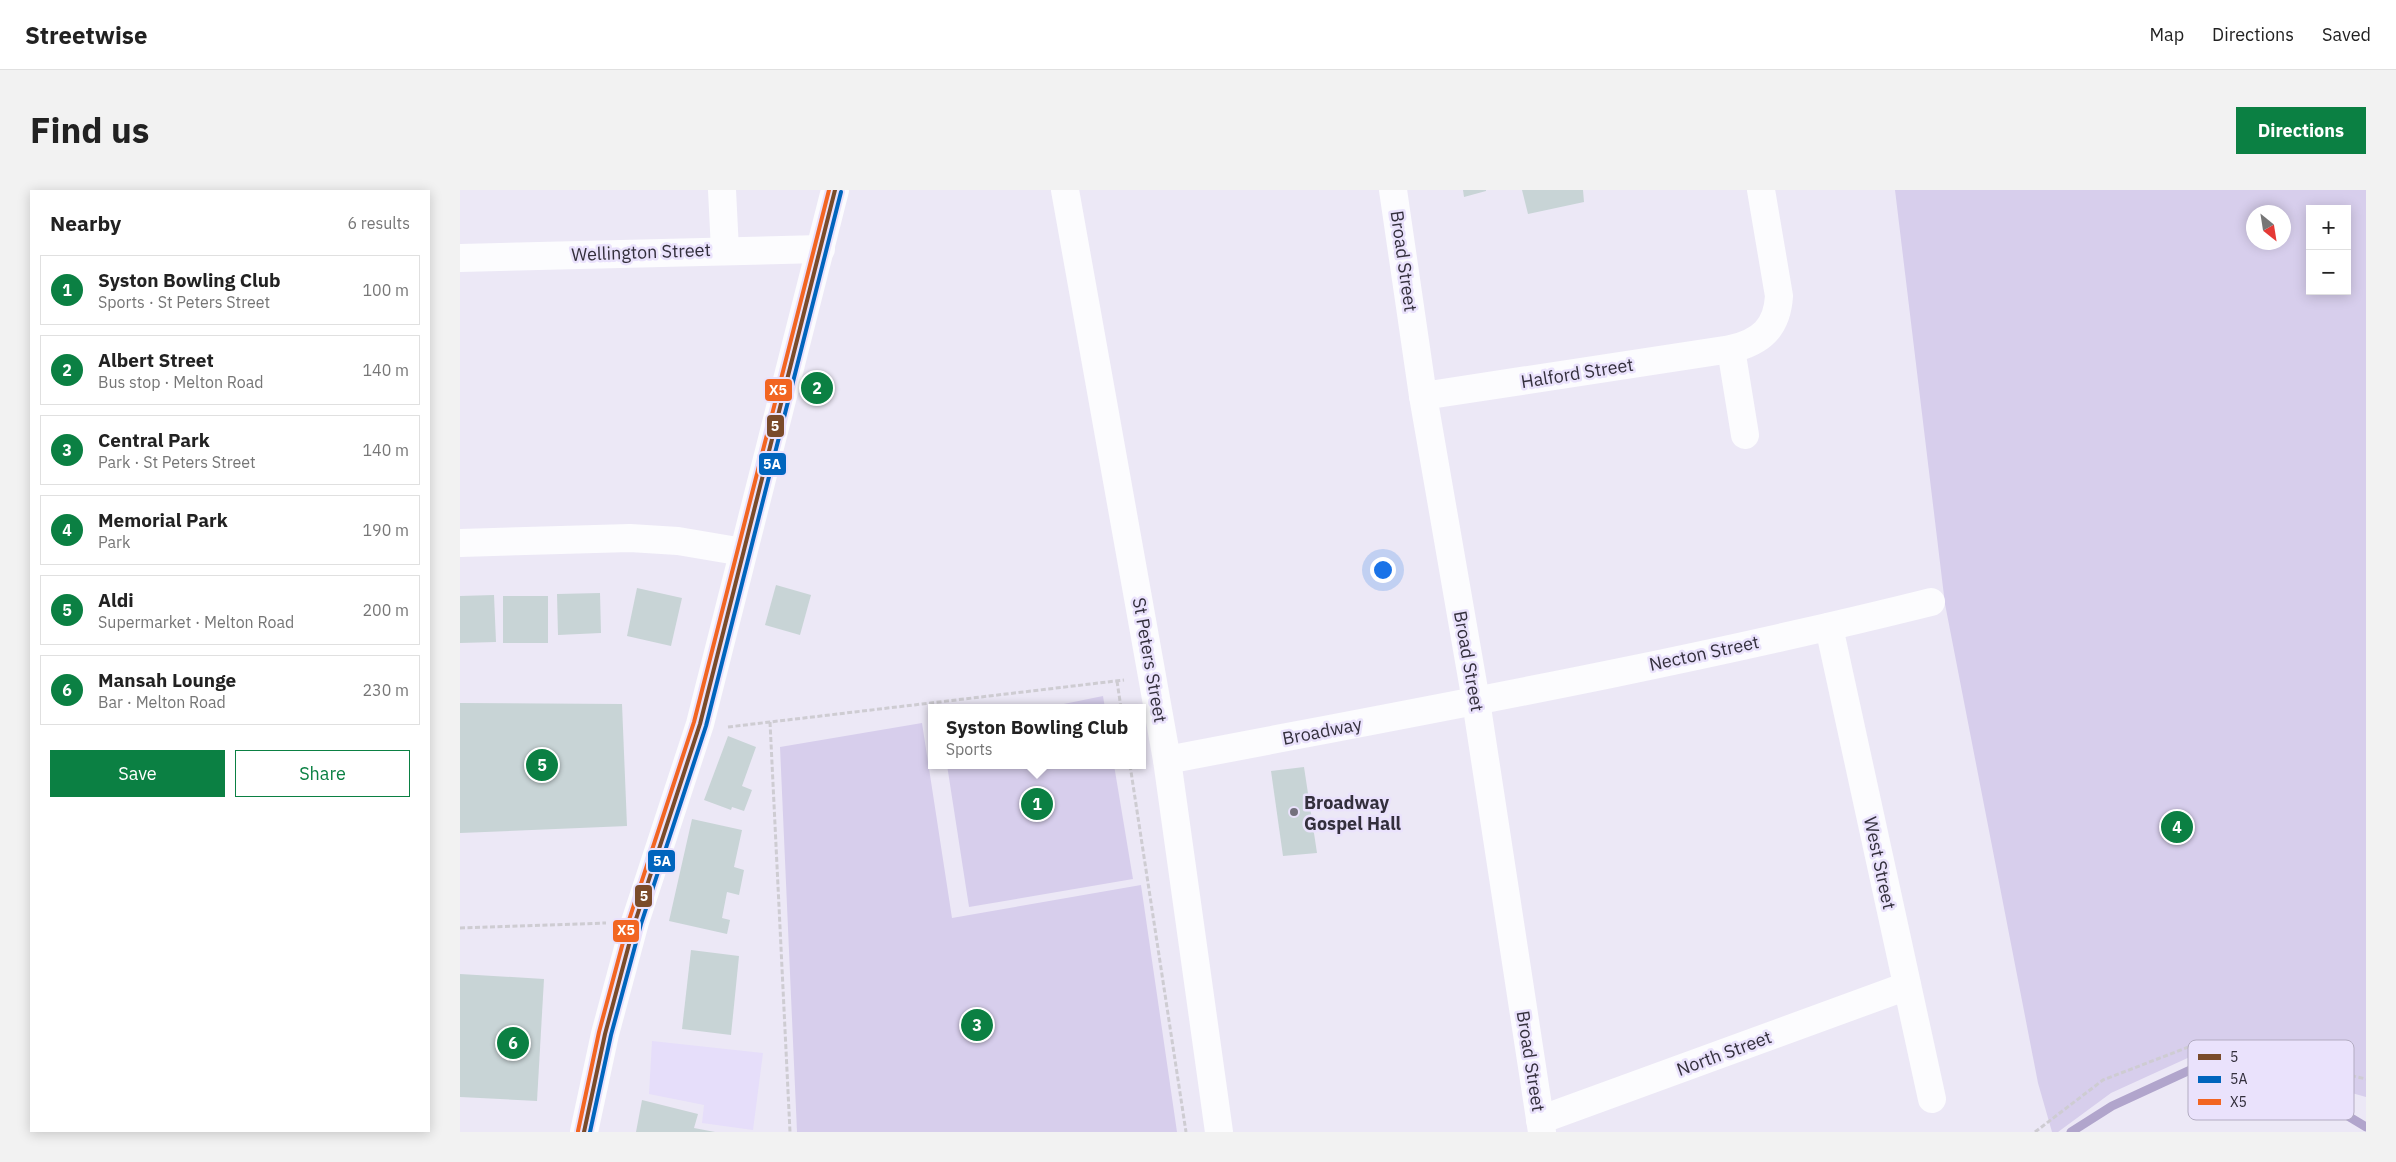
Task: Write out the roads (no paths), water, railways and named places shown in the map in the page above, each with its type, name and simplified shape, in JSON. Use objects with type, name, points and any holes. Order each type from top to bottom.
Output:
[{"type":"street","points":[[722,190],[725,250]]},
{"type":"street","points":[[584,1132],[605,1034],[635,922],[700,724],[835,190]]},
{"type":"street","name":"St Peters Street","points":[[1066,190],[1167,760],[1219,1132]]},
{"type":"street","name":"Broad Street","points":[[1393,190],[1423,396],[1476,701],[1541,1126]]},
{"type":"street","name":"Halford Street","points":[[1423,396],[1731,350],[1756,341],[1774,322],[1778,310],[1779,296],[1761,190]]},
{"type":"street","name":"Wellington Street","points":[[460,258],[821,249]]},
{"type":"street","points":[[1731,350],[1745,434]]},
{"type":"street","points":[[460,543],[617,538],[678,541],[743,552]]},
{"type":"street","name":"Necton Street","points":[[1476,701],[1829,628],[1931,602]]},
{"type":"street","name":"West Street","points":[[1829,628],[1932,1099]]},
{"type":"street","name":"Broadway","points":[[1167,760],[1476,701]]},
{"type":"street","name":"North Street","points":[[1541,1126],[1907,986]]},
{"type":"waterway","points":[[2071,1132],[2112,1106],[2188,1071]]},
{"type":"waterway","points":[[2354,1120],[2366,1127]]},
{"type":"place","name":"Albert Street","points":[[817,388]]},
{"type":"place","name":"Aldi","points":[[542,765]]},
{"type":"place","name":"Syston Bowling Club","points":[[1037,804]]},
{"type":"place","name":"Broadway Gospel Hall","points":[[1294,812]]},
{"type":"place","name":"Memorial Park","points":[[2177,827]]},
{"type":"place","name":"Central Park","points":[[977,1025]]},
{"type":"place","name":"Mansah Lounge","points":[[513,1043]]}]
